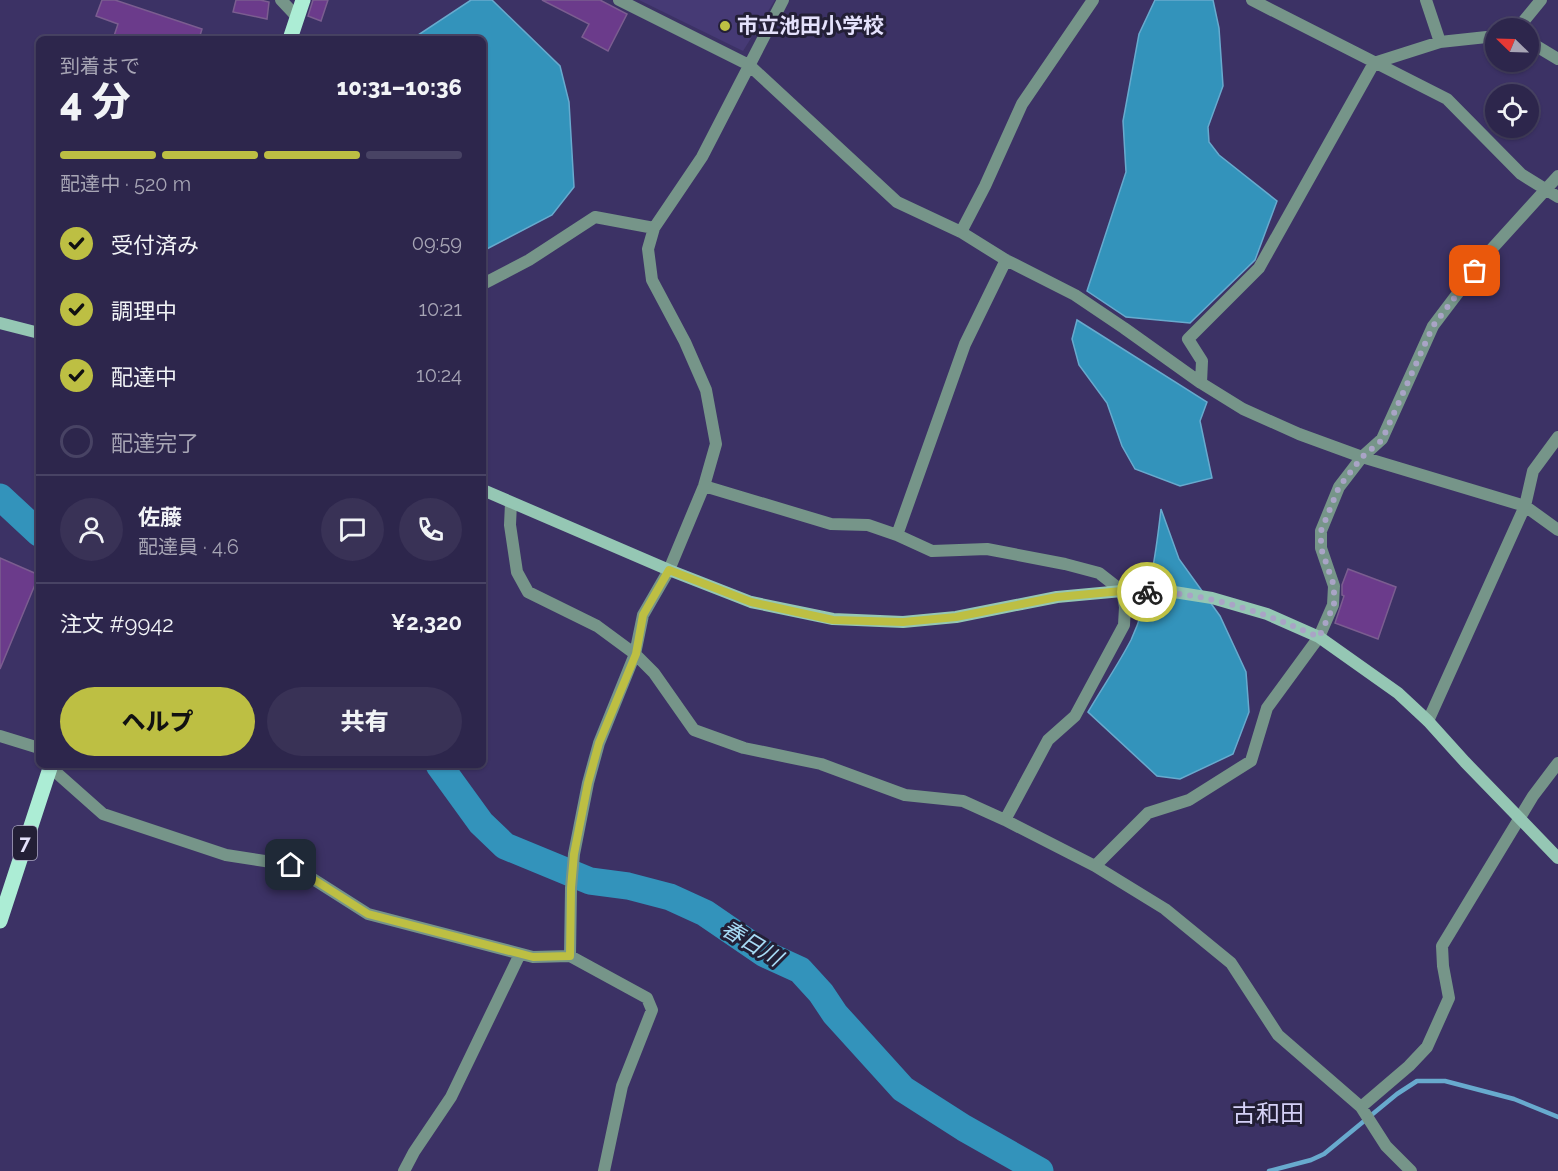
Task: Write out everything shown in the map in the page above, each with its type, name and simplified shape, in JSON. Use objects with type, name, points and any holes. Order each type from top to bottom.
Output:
[{"type":"main road","points":[[291,36],[303,0]]},
{"type":"main road","name":"7","points":[[0,921],[50,768]]},
{"type":"street","points":[[281,0],[297,17]]},
{"type":"street","points":[[619,0],[749,65],[897,202],[961,232],[1006,260],[1075,295],[1124,327],[1201,383],[1244,409],[1299,434],[1362,457],[1525,506],[1558,530]]},
{"type":"street","points":[[570,956],[574,854],[588,783],[599,743],[636,654],[643,615],[669,570],[704,486],[716,444],[706,390],[685,342],[652,280],[648,249],[654,228],[702,157],[783,0]]},
{"type":"street","points":[[961,232],[1022,104],[1093,0]]},
{"type":"street","points":[[1254,0],[1447,99],[1521,174],[1558,198]]},
{"type":"street","points":[[1426,0],[1440,42]]},
{"type":"street","points":[[1526,18],[1541,0]]},
{"type":"street","points":[[1201,383],[1202,361],[1188,339],[1259,268],[1374,63],[1440,42],[1485,37]]},
{"type":"street","points":[[1539,47],[1558,58]]},
{"type":"street","points":[[1095,866],[1148,813],[1189,800],[1251,761],[1267,708],[1319,637],[1334,605],[1334,586],[1321,548],[1321,531],[1339,487],[1362,457],[1382,440],[1433,326],[1489,252],[1558,176]]},
{"type":"street","points":[[486,282],[529,260],[595,217],[654,228]]},
{"type":"street","points":[[897,535],[965,344],[1006,260]]},
{"type":"street","points":[[0,323],[36,332]]},
{"type":"street","points":[[1428,721],[1525,506],[1533,471],[1558,436]]},
{"type":"street","points":[[704,486],[831,524],[868,525],[932,551],[987,549],[1065,564],[1099,573],[1122,591],[1125,607],[1124,625],[1075,716],[1048,740],[1005,820]]},
{"type":"street","points":[[486,491],[669,570],[751,602],[833,620],[903,622],[956,617],[1057,597],[1122,591],[1174,592],[1212,598],[1267,614],[1319,637],[1398,693],[1428,721],[1558,858]]},
{"type":"street","points":[[511,503],[510,525],[517,572],[528,592],[597,626],[636,654],[654,673],[694,730],[744,748],[821,764],[905,795],[963,801],[1095,866],[1165,909],[1231,963],[1278,1035],[1361,1107],[1386,1146],[1411,1171]]},
{"type":"street","points":[[0,736],[36,747]]},
{"type":"street","points":[[1361,1107],[1409,1066],[1427,1047],[1449,998],[1442,946],[1533,796],[1558,763]]},
{"type":"street","points":[[53,768],[103,814],[225,855],[291,865],[368,914],[452,934],[533,957],[570,956],[647,998],[652,1010],[622,1086],[604,1171]]},
{"type":"street","points":[[404,1171],[450,1097],[520,954]]},
{"type":"shaded area","name":"市立池田小学校","points":[[639,0],[775,0],[743,51]]},
{"type":"water","points":[[471,0],[492,0],[560,66],[569,102],[574,187],[552,215],[486,249],[486,36],[417,36]]},
{"type":"water","points":[[1155,0],[1213,0],[1219,28],[1223,86],[1208,127],[1209,142],[1219,155],[1277,201],[1255,260],[1190,323],[1126,317],[1087,291],[1126,172],[1123,121],[1139,34]]},
{"type":"water","points":[[1077,320],[1207,402],[1200,421],[1212,478],[1180,486],[1135,469],[1122,446],[1107,403],[1079,365],[1072,339]]},
{"type":"water","points":[[1161,509],[1179,559],[1220,616],[1246,672],[1249,712],[1233,754],[1180,779],[1157,776],[1088,712],[1126,649],[1138,624],[1151,576]]},
{"type":"building","points":[[102,0],[115,0],[202,29],[200,36],[114,36],[118,24],[96,16]]},
{"type":"building","points":[[236,0],[269,2],[267,19],[233,12]]},
{"type":"building","points":[[313,0],[328,0],[321,21],[308,16]]},
{"type":"building","points":[[542,0],[600,0],[627,14],[608,51],[582,37],[589,24]]},
{"type":"building","points":[[0,558],[36,574],[36,582],[0,669]]},
{"type":"building","points":[[1348,569],[1396,587],[1378,639],[1335,623],[1344,596],[1342,585]]},
{"type":"waterway","name":"春日川","points":[[0,497],[36,530]]},
{"type":"waterway","name":"春日川","points":[[441,768],[481,823],[505,846],[590,881],[628,886],[670,897],[705,913],[765,954],[800,970],[821,993],[835,1014],[903,1089],[964,1128],[1040,1171]]},
{"type":"waterway","points":[[1269,1171],[1311,1160],[1324,1154],[1397,1094],[1417,1081],[1445,1081],[1514,1099],[1558,1117]]},
{"type":"way so far","points":[[1147,592],[1174,592],[1212,598],[1267,614],[1319,637],[1334,605],[1334,586],[1321,548],[1321,531],[1339,487],[1362,457],[1382,440],[1433,326],[1475,271]]},
{"type":"place","name":"市立池田小学校","points":[[725,26]]},
{"type":"district","name":"古和田","points":[[1268,1114]]},
{"type":"route","points":[[291,865],[368,914],[452,934],[533,957],[570,956],[574,854],[588,783],[599,743],[636,654],[643,615],[669,570],[751,602],[833,620],[903,622],[956,617],[1057,597],[1122,591],[1147,592]]}]
